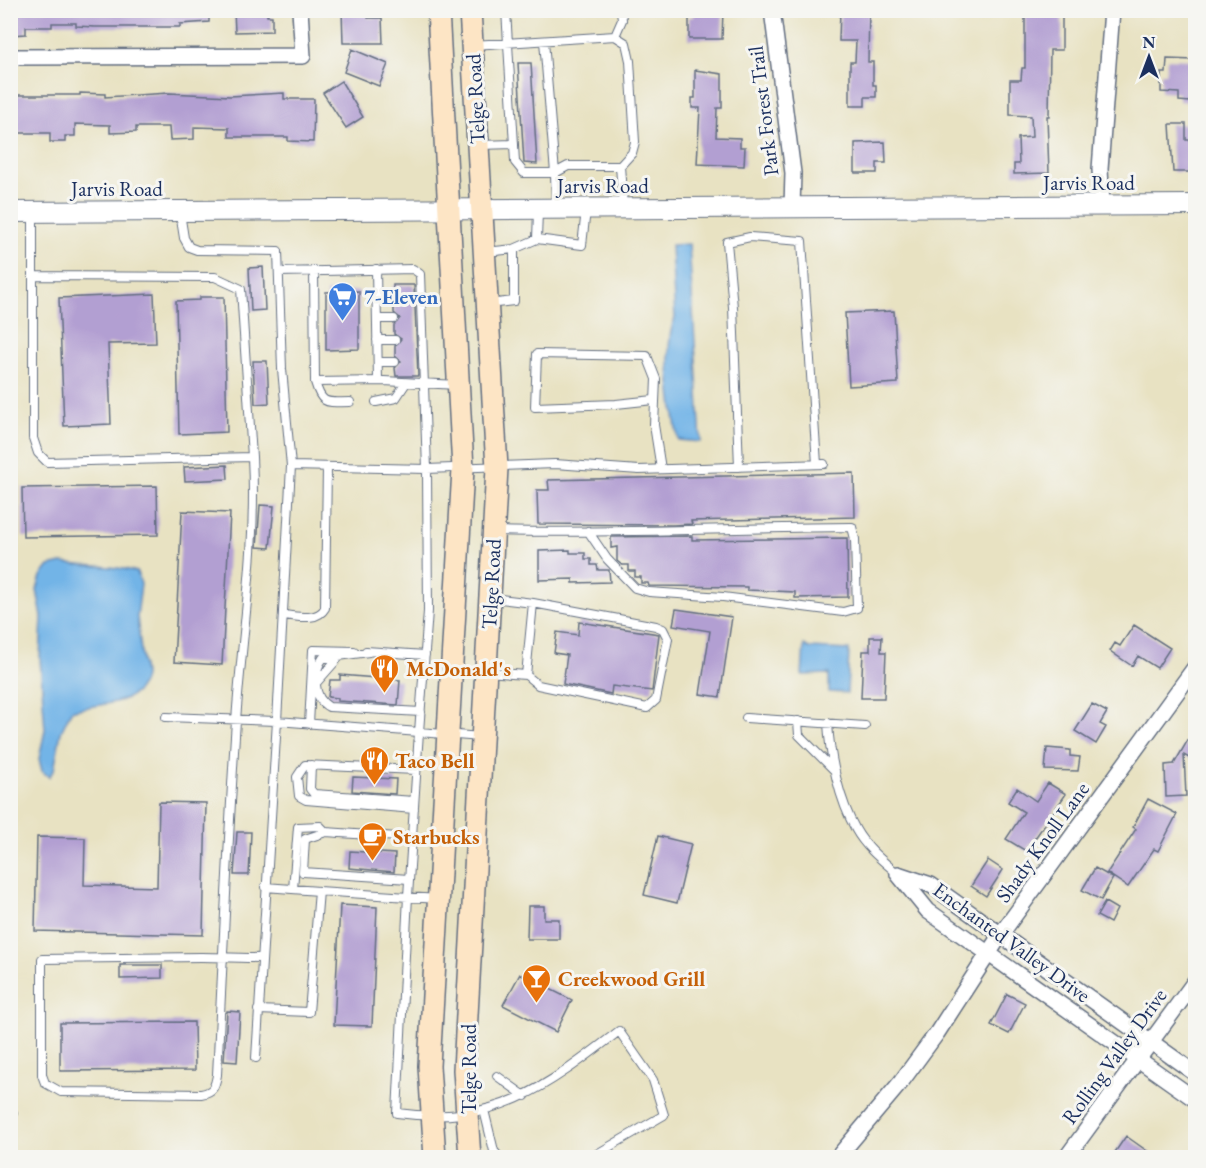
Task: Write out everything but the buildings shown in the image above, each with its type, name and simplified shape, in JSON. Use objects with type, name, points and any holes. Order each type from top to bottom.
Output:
[{"type":"main road","name":"Telge Road","points":[[435,1158],[429,1066],[463,469],[438,10]]},
{"type":"main road","name":"Telge Road","points":[[470,10],[497,468],[464,1070],[476,1111],[470,1158]]},
{"type":"street","points":[[10,57],[303,56],[300,10]]},
{"type":"street","name":"Park Forest Trail","points":[[772,10],[793,172],[792,207]]},
{"type":"street","points":[[1102,206],[1100,169],[1113,10]]},
{"type":"street","name":"Jarvis Road","points":[[10,212],[1196,205]]},
{"type":"street","name":"Shady Knoll Lane","points":[[837,1158],[907,1074],[1001,934],[1196,666]]},
{"type":"street","name":"Enchanted Valley Drive","points":[[898,874],[931,885],[1196,1074]]},
{"type":"street","name":"Enchanted Valley Drive","points":[[898,874],[928,910],[1196,1100]]},
{"type":"street","name":"Rolling Valley Drive","points":[[1066,1158],[1196,980]]},
{"type":"lane","points":[[472,45],[508,44],[615,36],[626,43],[634,142],[632,153],[620,166],[568,166],[555,173],[524,173],[515,162],[514,144],[508,44],[506,10]]},
{"type":"lane","points":[[615,36],[622,20],[621,10]]},
{"type":"lane","points":[[537,239],[555,173],[544,41]]},
{"type":"lane","points":[[478,146],[514,144]]},
{"type":"lane","points":[[620,166],[624,208]]},
{"type":"lane","points":[[484,252],[514,249],[537,239],[582,245],[586,209]]},
{"type":"lane","points":[[33,212],[33,438],[38,453],[47,462],[252,457]]},
{"type":"lane","points":[[180,212],[184,238],[189,247],[208,252],[278,251],[282,369],[291,466],[277,721],[260,958],[256,1058]]},
{"type":"lane","points":[[291,466],[463,469],[555,464],[661,469],[739,467],[821,464],[802,242],[750,237],[727,242],[733,307],[739,467]]},
{"type":"lane","points":[[487,304],[514,302],[514,249]]},
{"type":"lane","points":[[279,272],[413,268],[420,274],[420,362],[428,469],[428,611],[409,879],[398,1113],[433,1118],[510,1104],[569,1070],[619,1031],[653,1080],[664,1115],[590,1158]]},
{"type":"lane","points":[[376,269],[378,381]]},
{"type":"lane","points":[[314,270],[315,382],[320,398],[326,402],[350,402]]},
{"type":"lane","points":[[33,276],[215,278],[241,289],[252,457],[252,529],[236,720],[223,957],[217,1075],[215,1087],[209,1093],[81,1094],[61,1092],[45,1083],[42,1075],[42,959],[223,957],[260,958]]},
{"type":"lane","points":[[376,299],[393,299]]},
{"type":"lane","points":[[377,319],[394,319]]},
{"type":"lane","points":[[377,340],[395,340]]},
{"type":"lane","points":[[654,400],[535,407],[537,354],[647,356],[656,379],[654,425],[661,469]]},
{"type":"lane","points":[[378,362],[395,362]]},
{"type":"lane","points":[[315,382],[378,381],[423,385],[460,385]]},
{"type":"lane","points":[[376,402],[396,398],[406,383]]},
{"type":"lane","points":[[283,615],[315,617],[325,608],[327,467]]},
{"type":"lane","points":[[494,531],[852,527],[855,538],[857,608],[843,612],[723,597],[649,592],[635,588],[607,559],[588,531]]},
{"type":"lane","points":[[486,672],[526,675],[538,685],[646,708],[656,700],[668,639],[663,629],[656,626],[490,597]]},
{"type":"lane","points":[[526,675],[532,603]]},
{"type":"lane","points":[[309,724],[313,650],[425,655]]},
{"type":"lane","points":[[369,652],[323,658],[317,666],[316,695],[321,702],[329,706],[421,712]]},
{"type":"lane","points":[[317,682],[340,656]]},
{"type":"lane","points":[[166,717],[277,721],[483,737]]},
{"type":"lane","points":[[746,718],[865,726]]},
{"type":"lane","points":[[798,721],[799,735],[837,773]]},
{"type":"lane","points":[[828,723],[844,802],[856,830],[872,850],[898,874]]},
{"type":"lane","points":[[308,765],[416,770]]},
{"type":"lane","points":[[308,765],[297,777],[298,796],[306,800],[414,805]]},
{"type":"lane","points":[[308,765],[310,789],[314,794],[414,805]]},
{"type":"lane","points":[[293,889],[298,827],[320,826],[326,832]]},
{"type":"lane","points":[[409,879],[303,872],[305,839],[326,832],[412,838]]},
{"type":"lane","points":[[265,886],[439,899]]},
{"type":"lane","points":[[258,1010],[309,1012],[319,891]]},
{"type":"lane","points":[[497,1076],[525,1095]]},
{"type":"lane","points":[[476,1111],[494,1151],[500,1158]]},
{"type":"water","points":[[689,244],[701,442],[678,440],[670,378],[669,345],[675,318],[671,245]]},
{"type":"water","points":[[62,563],[119,568],[137,572],[141,584],[137,617],[144,675],[141,686],[126,699],[71,711],[61,732],[54,770],[49,777],[42,771],[39,759],[45,730],[40,658],[42,617],[37,590],[41,576],[49,566]]},
{"type":"water","points":[[804,645],[809,648],[849,650],[847,693],[829,692],[829,674],[802,675]]},
{"type":"place","name":"7-Eleven","points":[[343,322]]},
{"type":"place","name":"McDonald's","points":[[385,694]]},
{"type":"place","name":"Taco Bell","points":[[374,786]]},
{"type":"place","name":"Starbucks","points":[[372,862]]},
{"type":"place","name":"Creekwood Grill","points":[[537,1004]]}]
